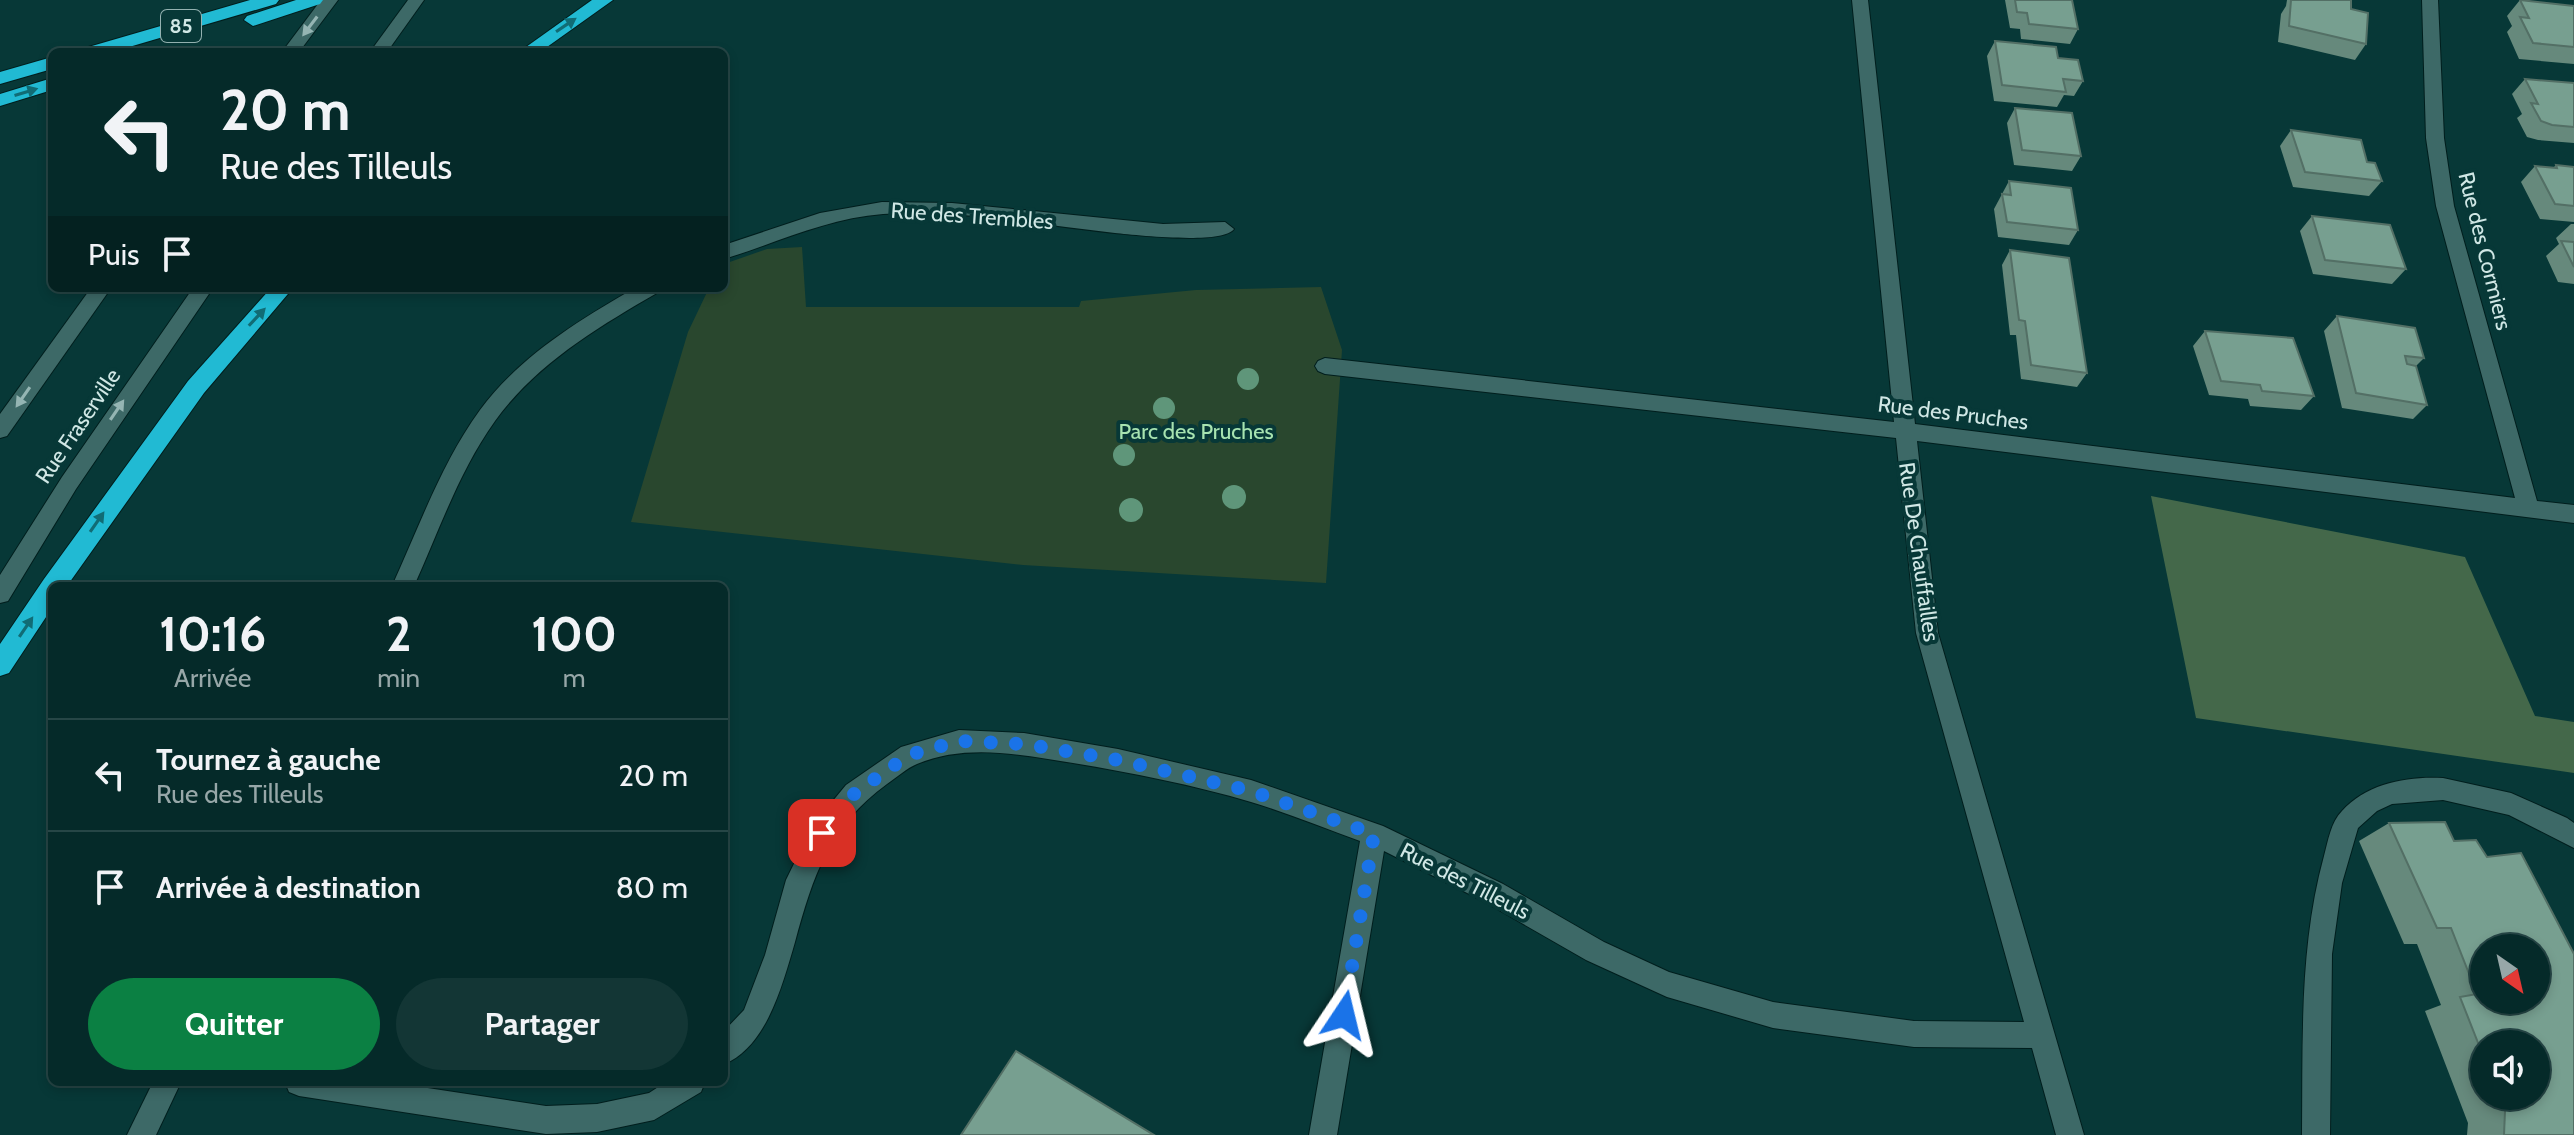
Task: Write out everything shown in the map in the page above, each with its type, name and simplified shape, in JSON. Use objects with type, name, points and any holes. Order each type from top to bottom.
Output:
[{"type":"highway","name":"85","points":[[105,48],[270,0]]},
{"type":"highway","points":[[164,48],[314,0]]},
{"type":"highway","points":[[534,48],[604,0]]},
{"type":"highway","points":[[0,78],[48,64]]},
{"type":"highway","points":[[0,100],[48,85]]},
{"type":"highway","points":[[57,582],[196,387],[279,292]]},
{"type":"highway","points":[[0,665],[48,594]]},
{"type":"street","points":[[293,48],[330,0]]},
{"type":"street","points":[[381,48],[416,0]]},
{"type":"street","name":"Rue De Chauffailles","points":[[1860,0],[1903,431],[1927,633],[2070,1135]]},
{"type":"street","name":"Rue des Cormiers","points":[[2430,0],[2435,138],[2445,206],[2529,509]]},
{"type":"street","name":"Rue des Trembles","points":[[728,251],[820,220],[882,208],[952,209],[1163,231],[1225,229]]},
{"type":"street","points":[[0,430],[98,292]]},
{"type":"street","name":"Rue Fraserville","points":[[0,594],[69,483],[200,292]]},
{"type":"street","points":[[405,582],[461,460],[489,413],[531,370],[578,331],[643,292]]},
{"type":"street","name":"Rue des Pruches","points":[[1325,366],[1903,431],[2574,514]]},
{"type":"street","name":"Rue des Tilleuls","points":[[728,1047],[754,1019],[778,955],[799,880],[822,833],[855,793],[909,755],[959,741],[1024,744],[1118,760],[1251,791],[1374,834],[1494,893],[1595,951],[1667,984],[1773,1015],[1914,1034],[2041,1035]]},
{"type":"street","points":[[2316,1135],[2321,930],[2335,859],[2346,823],[2372,799],[2420,787],[2473,793],[2538,813],[2574,836]]},
{"type":"street","points":[[1323,1135],[1374,834]]},
{"type":"street","points":[[141,1135],[165,1086]]},
{"type":"street","points":[[325,1086],[546,1120],[597,1118],[654,1106],[685,1086]]},
{"type":"green space","name":"Parc des Pruches","points":[[802,247],[806,307],[1079,307],[1081,301],[1196,290],[1321,287],[1342,350],[1326,583],[1023,565],[631,522],[688,332],[707,292],[728,292],[728,263],[767,249]]},
{"type":"green space","points":[[2151,496],[2465,557],[2535,716],[2574,722],[2574,773],[2196,718]]},
{"type":"building","points":[[2015,0],[2072,0],[2078,29],[2029,24],[2027,13],[2017,12]]},
{"type":"building","points":[[2291,0],[2351,0],[2351,9],[2368,13],[2366,44],[2289,26]]},
{"type":"building","points":[[2520,0],[2574,6],[2574,47],[2533,43],[2520,17],[2529,18]]},
{"type":"building","points":[[1995,41],[2056,47],[2058,58],[2078,60],[2083,81],[2063,79],[2066,92],[2002,85]]},
{"type":"building","points":[[2525,79],[2574,83],[2574,127],[2541,121],[2531,103],[2538,104]]},
{"type":"building","points":[[2015,108],[2072,113],[2081,156],[2022,150]]},
{"type":"building","points":[[2291,130],[2361,140],[2367,162],[2375,163],[2382,181],[2305,172]]},
{"type":"building","points":[[2556,165],[2574,167],[2574,206],[2555,204],[2535,166],[2557,168]]},
{"type":"building","points":[[2009,181],[2071,188],[2078,230],[2007,222],[2002,194],[2011,195]]},
{"type":"building","points":[[2312,216],[2390,225],[2406,269],[2325,260]]},
{"type":"building","points":[[2561,241],[2574,242],[2574,267]]},
{"type":"building","points":[[2010,250],[2069,258],[2087,373],[2031,365],[2025,321],[2019,320]]},
{"type":"building","points":[[2337,316],[2415,328],[2424,358],[2405,356],[2407,364],[2416,366],[2427,405],[2356,393]]},
{"type":"building","points":[[2205,331],[2293,338],[2314,396],[2262,391],[2260,385],[2221,381]]},
{"type":"building","points":[[2445,822],[2454,841],[2476,840],[2487,857],[2521,853],[2574,954],[2574,1135],[2504,1135],[2505,1110],[2550,1110],[2550,1030],[2473,1030],[2460,997],[2470,995],[2470,1014],[2550,1014],[2550,934],[2470,934],[2470,976],[2451,928],[2437,928],[2389,823]]},
{"type":"building","points":[[1016,1051],[1154,1135],[961,1135]]},
{"type":"route","points":[[822,833],[855,793],[909,755],[959,741],[1024,744],[1118,760],[1251,791],[1374,834],[1344,1015]]}]
